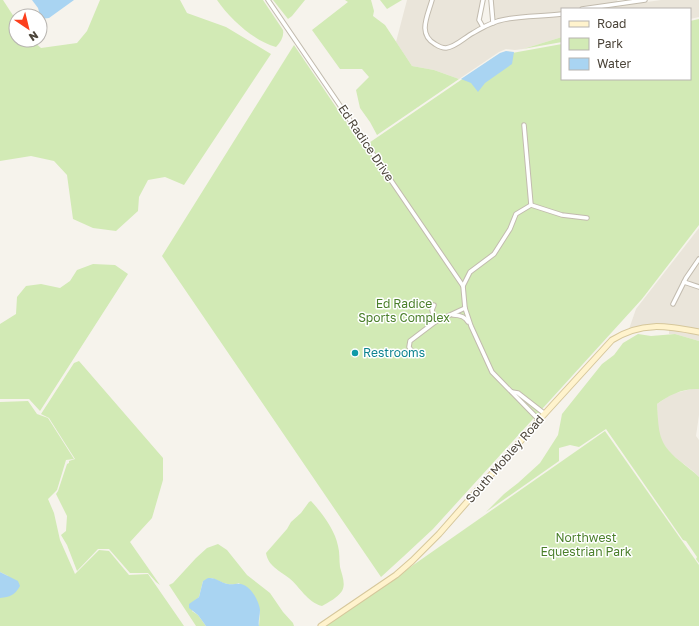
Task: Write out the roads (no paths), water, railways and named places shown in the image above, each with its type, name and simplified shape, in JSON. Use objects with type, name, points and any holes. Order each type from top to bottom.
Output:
[{"type":"street","name":"Ed Radice Drive","points":[[268,0],[463,286],[465,308],[471,326],[492,372],[516,398],[540,420]]},
{"type":"street","points":[[432,0],[424,28],[428,39],[436,45],[447,48],[453,46],[482,27],[493,23],[512,18],[561,14]]},
{"type":"street","points":[[482,27],[479,20],[483,0]]},
{"type":"street","points":[[491,0],[493,23]]},
{"type":"street","points":[[587,8],[619,2],[645,0]]},
{"type":"street","points":[[524,125],[531,205]]},
{"type":"street","points":[[463,286],[470,272],[494,254],[510,229],[516,214],[531,205],[562,215],[588,218]]},
{"type":"street","points":[[673,304],[684,282],[699,259]]},
{"type":"street","points":[[684,282],[699,287]]},
{"type":"street","points":[[434,305],[432,310],[435,322]]},
{"type":"street","points":[[411,350],[409,347],[410,341],[435,322],[465,308]]},
{"type":"street","points":[[452,314],[466,318],[471,326]]},
{"type":"street","name":"South Mobley Road","points":[[321,626],[396,575],[412,561],[439,534],[605,347],[622,334],[636,328],[665,326],[699,332]]},
{"type":"street","points":[[512,392],[518,393],[545,414]]},
{"type":"water","points":[[32,0],[74,0],[49,18],[48,8],[38,8]]},
{"type":"water","points":[[506,51],[514,52],[512,64],[485,83],[478,92],[471,83],[461,79],[500,53]]},
{"type":"water","points":[[0,572],[18,581],[20,586],[12,595],[0,598]]},
{"type":"water","points":[[208,578],[214,578],[228,584],[245,585],[254,594],[259,606],[259,626],[206,626],[198,615],[189,608],[189,604],[199,597],[203,581]]},
{"type":"place","name":"Restrooms","points":[[355,353]]},
{"type":"park label","name":"Ed Radice Sports Complex","points":[[404,311]]},
{"type":"park label","name":"Northwest Equestrian Park","points":[[586,545]]}]
